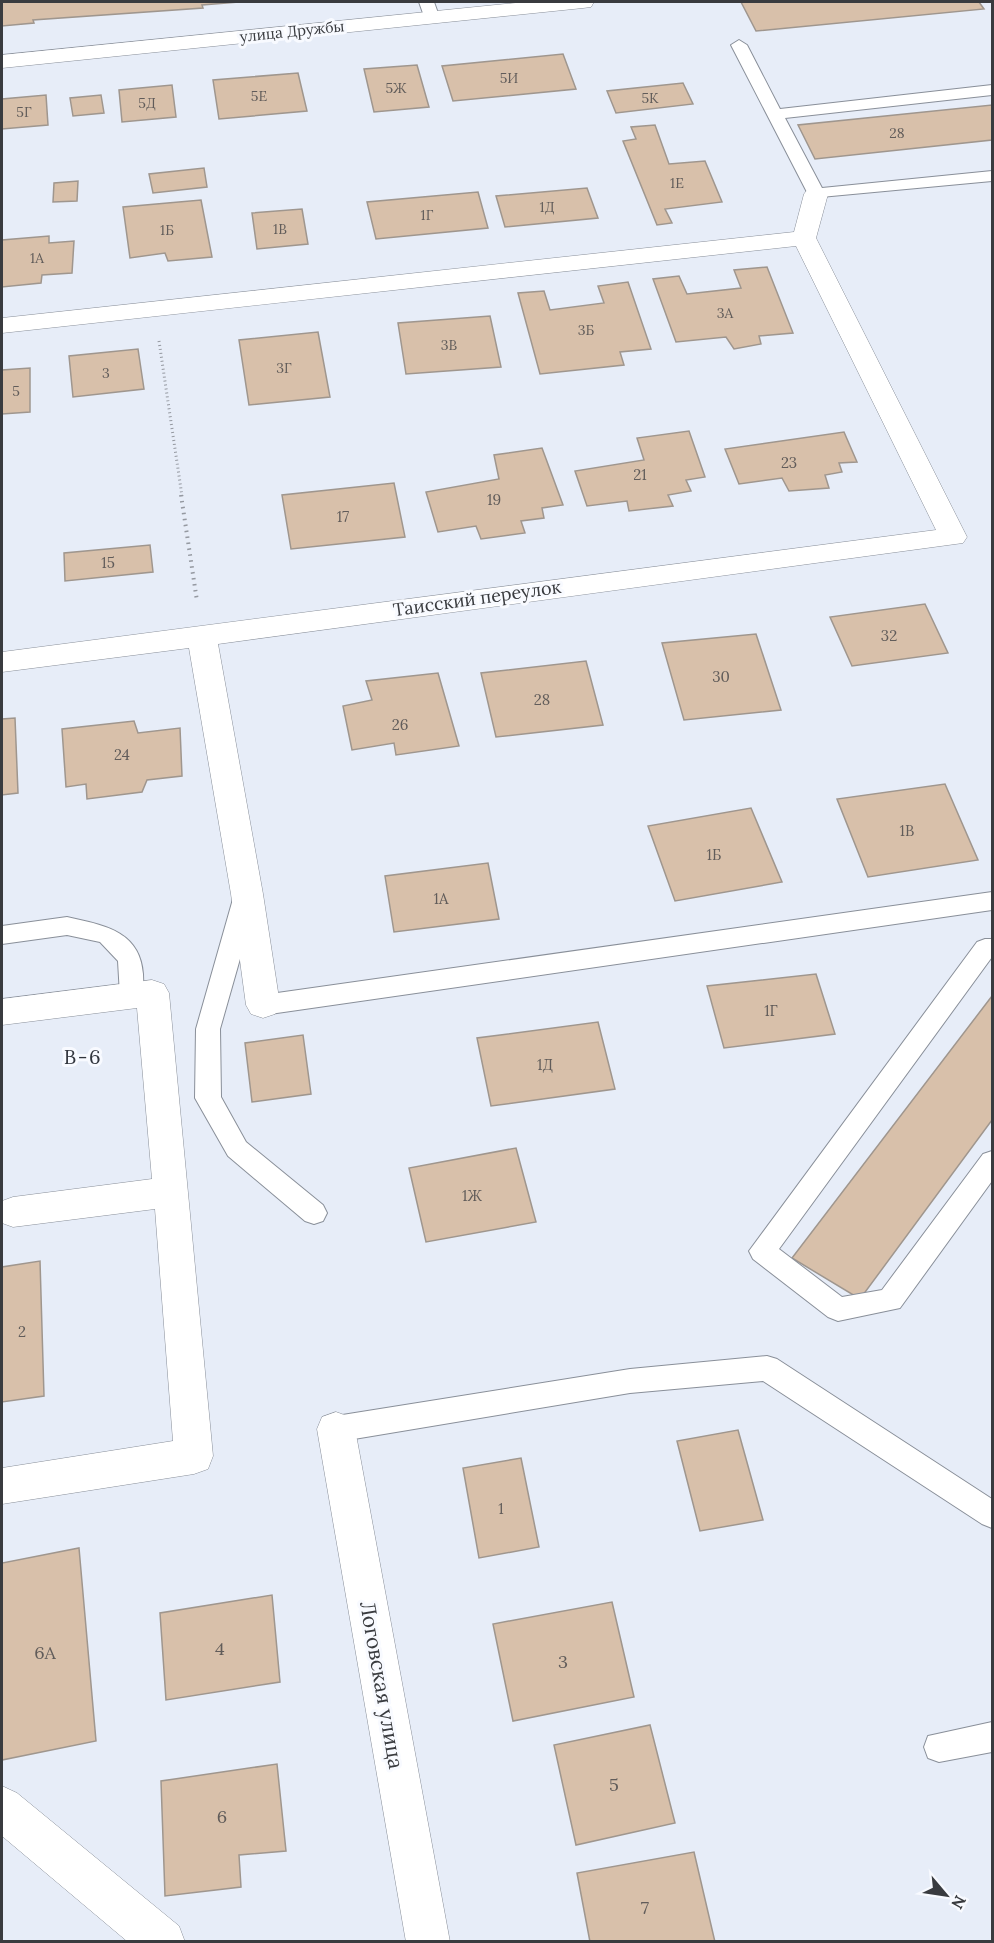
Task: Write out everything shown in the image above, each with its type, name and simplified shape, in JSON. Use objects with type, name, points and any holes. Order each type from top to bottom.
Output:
[{"type":"street","name":"улица Дружбы","points":[[2,62],[429,9],[583,2]]},
{"type":"street","points":[[2,325],[804,238],[816,194]]},
{"type":"street","name":"Таисский переулок","points":[[2,662],[202,637],[674,571],[953,537],[804,238]]},
{"type":"street","points":[[202,637],[247,894],[263,1005]]},
{"type":"street","points":[[2,1012],[152,993],[194,1456],[2,1486]]},
{"type":"street","points":[[13,1212],[171,1192]]},
{"type":"street","name":"Логовская улица","points":[[336,1429],[428,1941]]},
{"type":"street","points":[[2,1808],[163,1941]]},
{"type":"lane","points":[[739,45],[816,194],[993,176]]},
{"type":"lane","points":[[775,114],[993,90]]},
{"type":"lane","points":[[247,894],[208,1029],[208,1098],[237,1149],[314,1213]]},
{"type":"lane","points":[[263,1005],[993,901]]},
{"type":"lane","points":[[2,935],[67,926],[107,934],[130,958],[132,995]]},
{"type":"lane","points":[[993,948],[985,948],[762,1251],[838,1309],[890,1300],[993,1162]]},
{"type":"lane","points":[[336,1429],[630,1381],[767,1368],[993,1515]]},
{"type":"lane","points":[[939,1747],[993,1737]]},
{"type":"path","points":[[155,308],[202,637]]},
{"type":"building","points":[[2,2],[239,2],[202,5],[203,8],[33,20],[34,23],[2,26]]},
{"type":"building","points":[[741,2],[979,2],[984,9],[756,31]]},
{"type":"building","points":[[563,54],[576,89],[453,101],[442,66]]},
{"type":"building","points":[[417,65],[429,107],[374,112],[364,69]]},
{"type":"building","points":[[298,73],[307,111],[219,119],[213,80]]},
{"type":"building","points":[[683,83],[693,104],[616,113],[607,91]]},
{"type":"building","points":[[172,85],[176,117],[122,122],[119,90]]},
{"type":"building","points":[[46,95],[48,125],[2,129],[2,99]]},
{"type":"building","points":[[101,95],[104,113],[73,116],[70,98]]},
{"type":"building","points":[[992,105],[992,140],[815,159],[798,125]]},
{"type":"building","points":[[655,125],[669,164],[705,161],[722,202],[665,209],[672,223],[657,225],[623,141],[636,139],[631,127]]},
{"type":"building","points":[[204,168],[207,187],[153,193],[149,174]]},
{"type":"building","points":[[78,181],[77,201],[53,202],[54,183]]},
{"type":"building","points":[[587,188],[598,218],[505,227],[496,196]]},
{"type":"building","points":[[478,192],[488,228],[376,239],[367,202]]},
{"type":"building","points":[[201,200],[212,257],[168,261],[165,253],[130,258],[123,207]]},
{"type":"building","points":[[302,209],[308,244],[257,249],[252,213]]},
{"type":"building","points":[[49,236],[49,243],[74,241],[72,273],[42,275],[41,283],[2,287],[2,240]]},
{"type":"building","points":[[767,267],[793,333],[759,336],[761,344],[734,349],[726,337],[676,342],[653,279],[679,276],[687,294],[741,288],[734,270]]},
{"type":"building","points":[[628,282],[651,349],[620,352],[624,365],[540,374],[518,293],[544,291],[550,310],[604,303],[598,286]]},
{"type":"building","points":[[490,316],[501,367],[406,374],[398,323]]},
{"type":"building","points":[[318,332],[330,397],[249,405],[239,340]]},
{"type":"building","points":[[138,349],[144,389],[73,397],[69,356]]},
{"type":"building","points":[[30,368],[30,412],[2,414],[2,370]]},
{"type":"building","points":[[689,431],[705,477],[686,480],[691,491],[668,495],[673,506],[629,511],[627,501],[587,506],[575,471],[644,460],[637,438]]},
{"type":"building","points":[[844,432],[857,462],[839,463],[842,472],[825,475],[829,488],[789,491],[782,478],[739,484],[725,449]]},
{"type":"building","points":[[542,448],[563,505],[542,508],[544,518],[521,521],[525,533],[481,539],[476,526],[438,532],[426,492],[499,479],[494,455]]},
{"type":"building","points":[[394,483],[405,537],[291,549],[282,495]]},
{"type":"building","points":[[150,545],[153,572],[65,581],[64,553]]},
{"type":"building","points":[[925,604],[948,653],[852,666],[830,617]]},
{"type":"building","points":[[756,634],[781,710],[684,720],[662,643]]},
{"type":"building","points":[[586,661],[603,725],[496,737],[481,673]]},
{"type":"building","points":[[438,673],[459,746],[396,755],[394,743],[352,750],[343,706],[372,700],[366,681]]},
{"type":"building","points":[[15,718],[18,793],[2,795],[2,719]]},
{"type":"building","points":[[134,721],[138,733],[180,728],[182,776],[147,780],[142,792],[87,799],[86,784],[66,787],[62,729]]},
{"type":"building","points":[[945,784],[978,860],[868,877],[837,799]]},
{"type":"building","points":[[751,808],[782,882],[675,901],[648,826]]},
{"type":"building","points":[[488,863],[499,919],[394,932],[385,876]]},
{"type":"building","points":[[816,974],[835,1034],[724,1048],[707,986]]},
{"type":"building","points":[[992,996],[992,1120],[860,1299],[792,1258]]},
{"type":"building","points":[[598,1022],[615,1089],[491,1106],[477,1038]]},
{"type":"building","points":[[303,1035],[311,1094],[252,1102],[245,1043]]},
{"type":"building","points":[[516,1148],[536,1222],[426,1242],[409,1168]]},
{"type":"building","points":[[40,1261],[44,1396],[2,1402],[2,1267]]},
{"type":"building","points":[[738,1430],[763,1520],[700,1531],[677,1441]]},
{"type":"building","points":[[521,1458],[539,1547],[479,1558],[463,1468]]},
{"type":"building","points":[[79,1548],[96,1741],[2,1760],[2,1563]]},
{"type":"building","points":[[272,1595],[280,1682],[166,1700],[160,1613]]},
{"type":"building","points":[[612,1602],[634,1697],[513,1721],[493,1624]]},
{"type":"building","points":[[650,1725],[675,1823],[576,1845],[554,1745]]},
{"type":"building","points":[[277,1764],[286,1851],[239,1855],[241,1887],[165,1896],[161,1781]]},
{"type":"building","points":[[694,1852],[715,1942],[590,1942],[577,1873]]},
{"type":"district","name":"В-6","points":[[83,1056]]}]
